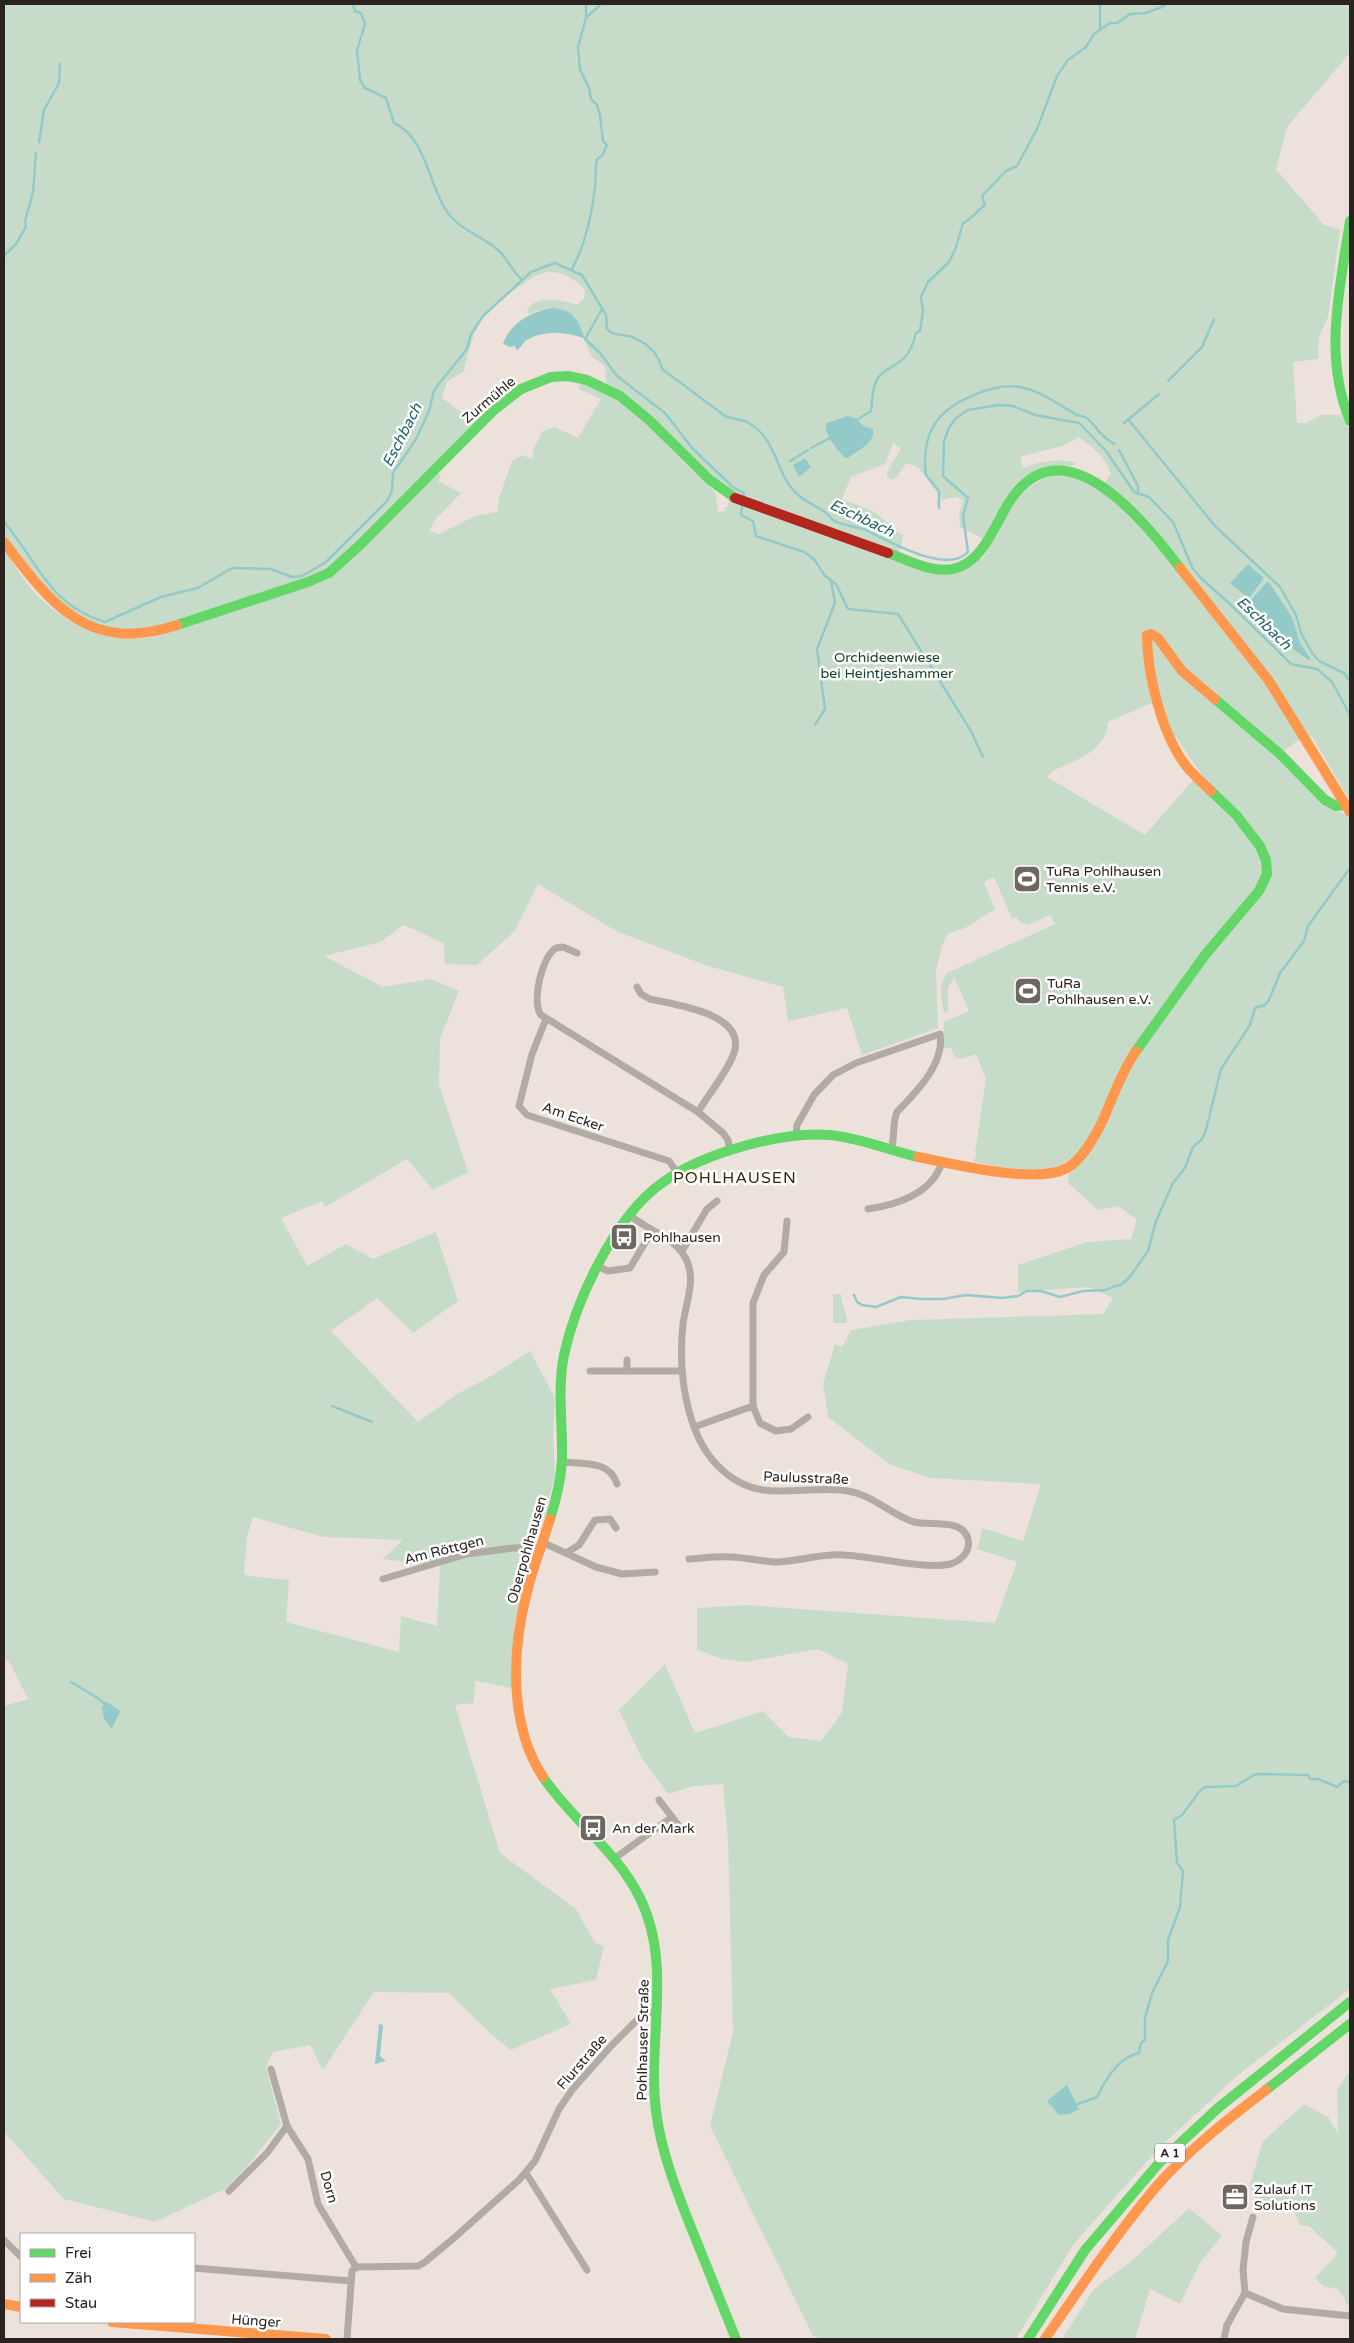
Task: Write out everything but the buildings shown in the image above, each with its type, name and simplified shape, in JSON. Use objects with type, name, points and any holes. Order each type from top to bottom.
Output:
[{"type":"main road","points":[[1350,221],[1334,356],[1336,380],[1341,400],[1350,421]]},
{"type":"main road","name":"Zurmühle","points":[[4,542],[40,590],[70,615],[88,626],[108,633],[141,634],[184,623],[326,575],[354,551],[502,403],[521,389],[544,379],[568,376],[594,382],[620,396],[648,419],[710,480],[737,500],[918,565],[940,570],[959,568],[976,558],[1011,499],[1030,480],[1040,475],[1061,471],[1073,472],[1088,478],[1112,494],[1139,519],[1256,664],[1277,694],[1348,809]]},
{"type":"main road","name":"Oberpohlhausen","points":[[520,1705],[518,1676],[520,1626],[529,1582],[558,1491],[562,1462],[559,1389],[562,1366],[577,1310],[597,1266],[631,1216],[659,1184],[677,1172],[730,1151],[796,1135],[822,1134],[844,1137],[942,1162],[976,1168],[1023,1174],[1052,1174],[1066,1169],[1078,1160],[1089,1145],[1130,1059],[1208,950],[1266,881],[1267,860],[1262,849],[1234,813],[1182,762],[1167,729],[1150,669],[1145,642],[1147,635],[1151,634],[1158,638],[1182,671],[1280,754],[1325,800],[1336,806],[1348,809]]},
{"type":"main road","name":"Pohlhauser Straße","points":[[520,1705],[526,1740],[546,1784],[565,1808],[615,1858],[638,1890],[646,1908],[657,1962],[658,2010],[655,2080],[656,2111],[661,2140],[678,2193],[736,2339]]},
{"type":"main road","name":"A 1","points":[[1028,2339],[1085,2250],[1159,2163],[1218,2108],[1350,2002]]},
{"type":"main road","name":"A 1","points":[[1045,2339],[1109,2246],[1156,2187],[1237,2112],[1350,2024]]},
{"type":"main road","points":[[4,2304],[20,2307]]},
{"type":"main road","name":"Hünger","points":[[120,2323],[217,2336],[326,2339]]},
{"type":"street","points":[[578,953],[563,948],[556,948],[547,957],[536,998],[537,1010],[546,1019],[698,1112],[723,1133],[728,1140],[730,1151]]},
{"type":"street","points":[[637,987],[641,994],[650,999],[721,1019],[732,1033],[734,1051],[698,1112]]},
{"type":"street","name":"Am Ecker","points":[[546,1019],[524,1082],[519,1106],[522,1110],[528,1115],[669,1161],[677,1172]]},
{"type":"street","points":[[796,1135],[797,1125],[814,1095],[833,1075],[856,1063],[940,1034],[941,1046],[924,1082],[897,1112],[894,1122],[895,1135],[891,1150]]},
{"type":"street","points":[[868,1209],[900,1202],[915,1194],[934,1179],[942,1162]]},
{"type":"street","points":[[631,1216],[682,1251],[707,1209],[717,1201]]},
{"type":"street","points":[[787,1221],[784,1252],[764,1275],[752,1303],[753,1406],[760,1423],[776,1432],[791,1429],[808,1417]]},
{"type":"street","points":[[597,1266],[608,1271],[630,1268],[652,1231]]},
{"type":"street","name":"Paulusstraße","points":[[682,1251],[688,1265],[691,1280],[683,1324],[682,1371],[684,1386],[694,1427],[701,1445],[714,1463],[728,1475],[748,1486],[764,1491],[783,1493],[835,1490],[858,1493],[912,1521],[957,1527],[966,1533],[969,1544],[967,1551],[961,1559],[940,1566],[840,1554],[774,1562],[731,1557],[689,1559]]},
{"type":"street","points":[[627,1360],[628,1371]]},
{"type":"street","points":[[590,1371],[682,1371]]},
{"type":"street","points":[[694,1427],[753,1406]]},
{"type":"street","points":[[562,1462],[603,1466],[611,1471],[617,1484]]},
{"type":"street","points":[[566,1553],[579,1544],[594,1520],[610,1519],[616,1528]]},
{"type":"street","points":[[541,1545],[566,1553],[596,1567],[622,1574],[655,1572]]},
{"type":"street","name":"Am Röttgen","points":[[383,1579],[467,1554],[541,1545]]},
{"type":"street","points":[[659,1800],[682,1830]]},
{"type":"street","points":[[615,1858],[672,1817]]},
{"type":"street","name":"Flurstraße","points":[[356,2267],[418,2266],[425,2262],[526,2173],[542,2149],[559,2109],[572,2090],[642,2015],[658,2010]]},
{"type":"street","name":"Dorn","points":[[271,2069],[287,2126],[308,2159],[320,2207],[356,2267]]},
{"type":"street","points":[[229,2191],[267,2153],[287,2126]]},
{"type":"street","points":[[526,2173],[587,2270]]},
{"type":"street","points":[[1224,2339],[1227,2325],[1245,2293],[1243,2270],[1246,2242],[1253,2217]]},
{"type":"street","points":[[4,2240],[20,2257]]},
{"type":"street","points":[[347,2339],[352,2271],[356,2267]]},
{"type":"street","points":[[195,2268],[351,2280]]},
{"type":"street","points":[[1245,2293],[1283,2309],[1350,2316]]},
{"type":"green space","points":[[4,4],[1350,4],[1350,53],[1287,127],[1276,169],[1324,225],[1340,229],[1328,317],[1319,337],[1318,359],[1293,362],[1297,423],[1306,423],[1321,415],[1341,415],[1350,431],[1350,801],[1313,738],[1306,734],[1283,697],[1104,484],[1111,473],[1108,467],[1098,453],[1079,437],[1063,446],[1020,457],[1023,468],[1050,461],[1077,463],[1070,466],[1047,468],[1035,472],[1024,479],[1001,506],[984,539],[960,527],[959,516],[963,500],[956,497],[943,500],[918,467],[906,463],[896,478],[891,480],[887,477],[887,472],[901,448],[893,443],[885,464],[851,477],[842,499],[875,512],[903,536],[899,555],[732,493],[616,389],[606,383],[605,366],[591,356],[574,315],[540,310],[529,314],[527,309],[538,301],[557,300],[577,305],[584,298],[585,290],[582,286],[559,273],[548,272],[531,278],[501,301],[480,323],[468,352],[464,371],[447,382],[442,398],[476,423],[366,534],[325,571],[153,628],[143,630],[108,629],[78,616],[57,601],[33,575],[4,536]],"holes":[[[1248,564],[1264,578],[1250,597],[1233,580]]]},
{"type":"green space","name":"Orchideenwiese bei Heintjeshammer","points":[[581,382],[607,392],[639,416],[687,466],[709,485],[716,494],[718,512],[726,511],[725,507],[728,507],[729,499],[898,562],[937,574],[954,573],[963,570],[980,558],[982,559],[1009,511],[1025,491],[1036,483],[1048,477],[1062,475],[1081,479],[1098,488],[1124,510],[1149,538],[1238,647],[1274,696],[1300,739],[1285,750],[1279,761],[1328,808],[1345,814],[1350,820],[1350,1989],[1238,2075],[1158,2149],[1073,2245],[1016,2339],[825,2339],[813,2336],[710,2126],[733,2032],[728,1840],[723,1784],[694,1786],[668,1794],[641,1757],[619,1710],[665,1664],[695,1733],[763,1711],[789,1737],[821,1741],[842,1712],[848,1664],[818,1649],[746,1662],[722,1659],[697,1650],[697,1608],[746,1605],[995,1623],[1017,1562],[977,1549],[983,1528],[1023,1541],[1041,1484],[930,1478],[889,1464],[828,1417],[823,1384],[835,1344],[842,1347],[851,1330],[910,1320],[1103,1314],[1113,1298],[1089,1287],[1018,1292],[1018,1265],[1087,1242],[1131,1239],[1137,1220],[1118,1206],[1098,1210],[1068,1183],[1070,1159],[1047,1169],[1035,1170],[1010,1169],[973,1162],[977,1154],[975,1152],[986,1079],[976,1054],[963,1059],[955,1058],[951,1048],[943,1048],[944,1022],[969,1011],[954,977],[948,988],[947,1013],[944,1013],[941,997],[942,982],[947,973],[1055,924],[1050,915],[1028,925],[1021,923],[1016,917],[1012,919],[994,877],[984,882],[995,909],[965,928],[949,933],[942,945],[936,971],[938,1028],[862,1055],[847,1008],[788,1021],[783,987],[705,965],[616,931],[538,884],[514,932],[477,965],[445,964],[444,943],[403,925],[381,942],[324,956],[383,987],[431,979],[459,991],[440,1039],[439,1085],[468,1172],[433,1190],[407,1159],[325,1207],[322,1201],[281,1218],[307,1266],[346,1244],[373,1259],[436,1232],[458,1301],[413,1333],[377,1298],[331,1331],[418,1422],[457,1394],[486,1379],[530,1351],[555,1398],[553,1436],[555,1476],[541,1528],[531,1551],[514,1626],[512,1688],[475,1681],[474,1703],[455,1705],[500,1853],[576,1909],[595,1943],[604,1946],[596,1980],[550,1989],[571,2024],[511,2050],[491,2034],[449,1993],[374,1992],[323,2070],[310,2045],[273,2052],[266,2067],[281,2124],[245,2169],[225,2189],[155,2222],[64,2199],[5,2133],[4,1706],[28,1699],[9,1661],[4,1660],[4,550],[33,591],[51,608],[79,626],[109,636],[141,638],[158,636],[336,573],[438,471],[441,477],[438,481],[461,493],[436,519],[429,531],[439,534],[475,516],[497,512],[499,498],[512,461],[522,455],[532,459],[534,448],[543,431],[555,427],[578,438],[601,399],[579,389]],"holes":[[[1152,703],[1200,772],[1145,835],[1047,777],[1053,771],[1088,754],[1096,748],[1106,733],[1108,722]],[[253,1517],[323,1537],[403,1540],[382,1559],[440,1566],[437,1626],[401,1616],[399,1652],[286,1622],[289,1580],[248,1576],[244,1573],[247,1537]]]},
{"type":"green space","points":[[833,1294],[841,1294],[847,1323],[833,1323]]},
{"type":"green space","points":[[1350,2070],[1350,2308],[1338,2289],[1323,2286],[1315,2278],[1338,2253],[1309,2226],[1300,2225],[1290,2204],[1283,2212],[1257,2204],[1250,2184],[1263,2141],[1304,2104],[1328,2117],[1338,2134],[1337,2090]]},
{"type":"green space","points":[[1189,2208],[1222,2236],[1201,2261],[1180,2304],[1150,2289],[1135,2339],[1062,2339],[1094,2289],[1133,2260]]},
{"type":"water","points":[[553,308],[566,311],[575,317],[585,339],[571,335],[548,333],[527,340],[516,350],[515,346],[510,347],[503,344],[516,324],[530,315]]},
{"type":"water","points":[[848,416],[858,419],[862,425],[873,429],[873,434],[865,446],[848,458],[844,457],[829,437],[826,423]]},
{"type":"water","points":[[805,458],[811,467],[799,477],[793,465]]},
{"type":"water","points":[[1248,564],[1264,578],[1250,597],[1247,597],[1230,583]]},
{"type":"water","points":[[1268,581],[1292,617],[1300,643],[1310,661],[1293,649],[1250,607],[1251,600]]},
{"type":"water","points":[[107,1702],[120,1711],[112,1729],[104,1719],[102,1707]]},
{"type":"water","points":[[379,2024],[383,2025],[380,2056],[386,2061],[375,2064]]},
{"type":"water","points":[[1067,2085],[1079,2109],[1070,2114],[1059,2115],[1047,2101]]},
{"type":"waterway","points":[[353,4],[355,11],[361,13],[365,24],[357,50],[360,80],[365,88],[386,98],[394,123],[404,129],[419,148],[449,215],[498,250],[522,280]]},
{"type":"waterway","points":[[586,4],[586,17]]},
{"type":"waterway","points":[[572,269],[581,250],[590,218],[597,159],[602,156],[607,145],[603,141],[597,105],[591,99],[589,88],[580,69],[578,47],[586,18],[601,4]]},
{"type":"waterway","points":[[1100,4],[1100,30]]},
{"type":"waterway","points":[[858,419],[871,411],[873,390],[880,375],[909,353],[916,333],[920,331],[923,311],[921,297],[928,282],[949,262],[955,250],[963,223],[985,205],[982,196],[1006,171],[1017,166],[1037,129],[1057,76],[1068,60],[1086,47],[1094,34],[1110,23],[1117,23],[1130,14],[1146,13],[1166,4]]},
{"type":"waterway","points":[[39,142],[44,110],[59,83],[60,64]]},
{"type":"waterway","points":[[4,256],[16,244],[26,227],[25,221],[33,192],[36,153]]},
{"type":"waterway","name":"Eschbach","points":[[4,522],[57,593],[70,605],[105,622],[161,597],[198,588],[232,568],[271,569],[292,577],[302,576],[326,562],[387,501],[392,491],[393,473],[416,439],[429,411],[434,390],[467,349],[471,334],[483,316],[531,272],[555,263],[582,275],[606,315],[607,329],[609,331],[614,334],[629,336],[646,344],[658,358],[662,369],[725,416],[745,421],[757,429],[771,447],[789,485],[799,496],[837,522],[866,530],[917,554],[946,560],[958,558],[968,552],[963,516],[968,498],[943,476],[944,441],[949,428],[956,418],[968,410],[999,405],[1013,406],[1035,415],[1079,423],[1106,451],[1134,492],[1149,497],[1173,522],[1193,569],[1201,578],[1291,664],[1317,669],[1332,682],[1350,715]]},
{"type":"waterway","points":[[602,309],[585,339],[600,353],[617,376],[665,413],[693,449],[733,487],[744,493],[743,499]]},
{"type":"waterway","points":[[1168,381],[1202,347],[1214,319]]},
{"type":"waterway","points":[[939,508],[939,491],[926,475],[926,450],[930,432],[939,418],[948,410],[959,402],[984,391],[1008,387],[1019,387],[1034,391],[1086,418],[1103,436],[1114,444]]},
{"type":"waterway","points":[[1124,423],[1159,394]]},
{"type":"waterway","points":[[1128,419],[1215,526],[1280,587],[1296,615],[1301,633],[1312,653],[1319,661],[1344,673],[1350,681]]},
{"type":"waterway","points":[[811,448],[830,438]]},
{"type":"waterway","points":[[790,461],[808,450]]},
{"type":"waterway","points":[[1119,450],[1138,486],[1138,493]]},
{"type":"waterway","points":[[742,506],[741,515],[753,521],[756,536],[804,552],[814,559],[825,576],[836,584],[848,609],[898,614],[971,731],[983,757]]},
{"type":"waterway","points":[[815,725],[825,709],[817,649],[835,603],[831,580]]},
{"type":"waterway","points":[[854,1295],[857,1302],[862,1305],[876,1307],[901,1297],[943,1299],[966,1295],[1002,1298],[1018,1296],[1027,1291],[1041,1291],[1060,1297],[1083,1291],[1105,1290],[1122,1284],[1129,1278],[1148,1251],[1156,1221],[1173,1183],[1185,1168],[1193,1147],[1202,1139],[1206,1130],[1221,1069],[1250,1025],[1255,1008],[1265,1005],[1269,1000],[1280,973],[1304,941],[1308,926],[1350,868]]},
{"type":"waterway","points":[[332,1406],[372,1422]]},
{"type":"waterway","points":[[71,1682],[105,1704]]},
{"type":"waterway","points":[[1078,2104],[1097,2097],[1119,2064],[1132,2055],[1139,2053],[1141,2043],[1145,2040],[1145,2018],[1152,1993],[1168,1961],[1168,1940],[1180,1907],[1183,1871],[1177,1863],[1174,1820],[1182,1815],[1205,1787],[1236,1786],[1256,1774],[1308,1775],[1310,1779],[1318,1779],[1337,1787],[1344,1781],[1350,1782]]},
{"type":"traffic: fast","points":[[1350,221],[1338,297],[1335,347],[1337,372],[1350,421]]},
{"type":"traffic: fast","points":[[177,625],[308,582],[329,573],[361,544],[494,410],[521,389],[551,377],[568,376],[587,380],[620,396],[648,419],[710,480],[735,498]]},
{"type":"traffic: fast","points":[[888,553],[928,568],[945,570],[963,565],[972,560],[986,543],[1008,504],[1029,480],[1053,471],[1077,474],[1101,486],[1124,504],[1146,526],[1180,568]]},
{"type":"traffic: fast","points":[[1215,699],[1280,754],[1325,800],[1336,806],[1345,805]]},
{"type":"traffic: fast","points":[[1136,1051],[1205,955],[1259,891],[1267,874],[1266,860],[1260,846],[1237,816],[1211,791]]},
{"type":"traffic: fast","points":[[550,1519],[558,1490],[561,1467],[561,1381],[564,1355],[570,1333],[588,1285],[600,1261],[614,1237],[645,1198],[671,1177],[701,1161],[744,1146],[787,1137],[830,1135],[863,1141],[918,1157]]},
{"type":"traffic: fast","points":[[543,1777],[619,1865],[640,1898],[650,1923],[657,1976],[654,2084],[658,2126],[675,2186],[736,2339]]},
{"type":"traffic: fast","points":[[1028,2339],[1085,2250],[1159,2163],[1218,2108],[1350,2002]]},
{"type":"traffic: fast","points":[[1266,2090],[1350,2024]]},
{"type":"traffic: slow","points":[[4,542],[39,586],[57,604],[76,618],[97,628],[120,633],[147,632],[177,625]]},
{"type":"traffic: slow","points":[[1180,568],[1269,681],[1350,812]]},
{"type":"traffic: slow","points":[[1211,791],[1187,767],[1178,754],[1163,722],[1153,686],[1147,635],[1151,634],[1158,638],[1182,671],[1215,699]]},
{"type":"traffic: slow","points":[[918,1157],[994,1172],[1016,1174],[1053,1173],[1067,1168],[1082,1155],[1094,1138],[1125,1069],[1136,1051]]},
{"type":"traffic: slow","points":[[543,1777],[532,1757],[524,1735],[516,1688],[516,1664],[521,1618],[526,1596],[550,1519]]},
{"type":"traffic: slow","points":[[1045,2339],[1112,2243],[1167,2174],[1194,2148],[1266,2090]]},
{"type":"traffic: slow","points":[[4,2304],[20,2307]]},
{"type":"traffic: slow","points":[[125,2323],[326,2339]]},
{"type":"traffic: jam","points":[[735,498],[888,553]]},
{"type":"place","name":"TuRa Pohlhausen Tennis e.V.","points":[[1027,879]]},
{"type":"place","name":"TuRa Pohlhausen e.V.","points":[[1028,991]]},
{"type":"place","name":"Pohlhausen","points":[[624,1237]]},
{"type":"place","name":"An der Mark","points":[[593,1828]]},
{"type":"place","name":"Zulauf IT Solutions","points":[[1235,2197]]},
{"type":"district","name":"POHLHAUSEN","points":[[735,1178]]}]
